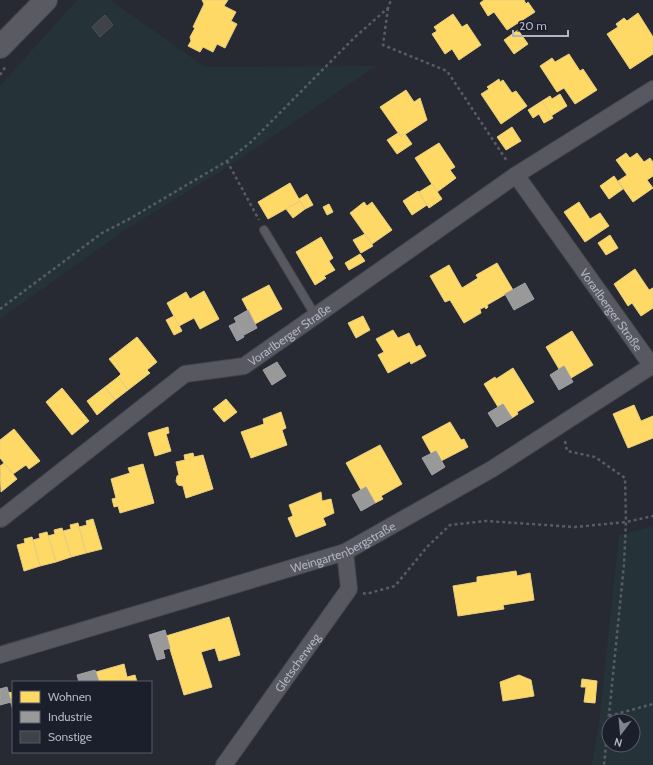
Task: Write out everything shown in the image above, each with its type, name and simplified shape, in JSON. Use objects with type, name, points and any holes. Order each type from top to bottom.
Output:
[{"type":"main road","points":[[0,47],[46,0]]},
{"type":"street","name":"Vorarlberger Straße","points":[[1,519],[185,374],[244,366],[516,175],[653,89]]},
{"type":"street","name":"Vorarlberger Straße","points":[[516,175],[652,365]]},
{"type":"street","name":"Weingartenbergstraße","points":[[0,655],[345,552],[492,469],[652,365]]},
{"type":"street","points":[[345,552],[349,589]]},
{"type":"street","name":"Gletscherweg","points":[[224,765],[349,589]]},
{"type":"lane","points":[[264,230],[315,315]]},
{"type":"path","points":[[391,0],[388,8],[383,45],[447,71],[516,175]]},
{"type":"path","points":[[0,309],[102,233],[131,218],[227,161],[251,142],[354,38],[388,8]]},
{"type":"path","points":[[227,161],[264,230]]},
{"type":"path","points":[[562,423],[567,451],[595,457],[625,478],[626,522],[624,564],[609,713]]},
{"type":"path","points":[[349,589],[366,594],[395,586],[427,547],[450,525],[486,521],[575,527],[626,522],[653,516]]},
{"type":"path","points":[[620,713],[653,704]]},
{"type":"path","points":[[604,765],[605,753]]},
{"type":"shaded area","points":[[77,0],[110,0],[205,67],[376,66],[231,165],[125,230],[0,319],[0,86]]},
{"type":"shaded area","points":[[653,527],[653,765],[592,765],[599,723],[619,535]]},
{"type":"building: Wohnen","points":[[202,0],[228,0],[224,6],[236,12],[231,21],[237,24],[225,48],[217,44],[213,52],[203,47],[200,52],[188,46],[191,41],[190,37],[195,28],[193,27],[204,4]]},
{"type":"building: Wohnen","points":[[484,0],[524,0],[526,4],[528,2],[535,12],[507,30],[494,12],[488,16],[480,3]]},
{"type":"building: Wohnen","points":[[638,13],[653,37],[653,54],[630,69],[607,34],[618,27],[616,24],[624,18],[627,21]]},
{"type":"building: Wohnen","points":[[453,14],[462,27],[467,24],[481,45],[459,60],[452,49],[445,54],[432,34],[437,31],[434,27]]},
{"type":"building: Wohnen","points":[[518,30],[528,44],[514,54],[504,40]]},
{"type":"building: Wohnen","points":[[569,54],[580,71],[583,69],[597,90],[575,104],[564,88],[557,92],[540,66],[552,58],[555,62]]},
{"type":"building: Wohnen","points":[[499,79],[500,82],[503,80],[512,93],[516,91],[527,106],[501,124],[481,94],[489,89],[487,87]]},
{"type":"building: Wohnen","points":[[406,90],[414,102],[420,98],[427,120],[401,137],[380,107]]},
{"type":"building: Wohnen","points":[[560,94],[567,106],[551,116],[542,101],[550,96],[552,99]]},
{"type":"building: Wohnen","points":[[542,101],[553,118],[544,123],[539,114],[533,118],[528,110]]},
{"type":"building: Wohnen","points":[[512,127],[521,141],[506,150],[497,137]]},
{"type":"building: Wohnen","points":[[398,133],[401,137],[405,134],[412,144],[397,154],[387,140]]},
{"type":"building: Wohnen","points":[[439,143],[455,167],[450,170],[456,178],[437,192],[415,158]]},
{"type":"building: Wohnen","points":[[626,153],[630,158],[637,153],[644,162],[650,158],[653,162],[653,176],[647,180],[653,188],[633,202],[618,181],[627,175],[616,160]]},
{"type":"building: Wohnen","points":[[614,176],[623,189],[609,199],[600,186]]},
{"type":"building: Wohnen","points":[[290,183],[300,201],[268,219],[258,202]]},
{"type":"building: Wohnen","points":[[432,184],[442,199],[429,208],[419,192]]},
{"type":"building: Wohnen","points":[[418,191],[427,205],[412,215],[403,201]]},
{"type":"building: Wohnen","points":[[307,194],[313,205],[305,209],[299,199]]},
{"type":"building: Wohnen","points":[[300,201],[305,209],[293,218],[286,209]]},
{"type":"building: Wohnen","points":[[364,202],[367,206],[372,202],[392,230],[372,244],[350,213]]},
{"type":"building: Wohnen","points":[[579,202],[590,219],[600,213],[609,226],[585,242],[564,212]]},
{"type":"building: Wohnen","points":[[329,204],[333,212],[327,215],[323,207]]},
{"type":"building: Wohnen","points":[[365,234],[373,246],[361,253],[353,240]]},
{"type":"building: Wohnen","points":[[610,235],[618,248],[606,255],[598,243]]},
{"type":"building: Wohnen","points":[[321,237],[333,258],[329,261],[335,270],[324,276],[326,278],[315,285],[296,252]]},
{"type":"building: Wohnen","points":[[360,254],[365,261],[349,270],[345,263]]},
{"type":"building: Wohnen","points":[[497,263],[513,290],[487,305],[488,307],[486,309],[485,307],[480,309],[481,313],[464,323],[450,300],[445,302],[430,276],[449,265],[462,288],[478,278],[476,275]]},
{"type":"building: Wohnen","points":[[635,269],[649,290],[653,288],[653,308],[641,316],[632,303],[628,306],[614,284]]},
{"type":"building: Wohnen","points":[[269,285],[282,309],[255,324],[242,299]]},
{"type":"building: Wohnen","points":[[204,291],[219,319],[200,329],[194,318],[179,326],[167,303],[186,292],[190,299]]},
{"type":"building: Wohnen","points":[[174,316],[182,331],[174,335],[166,320]]},
{"type":"building: Wohnen","points":[[363,316],[370,330],[356,338],[348,323]]},
{"type":"building: Wohnen","points":[[393,330],[398,338],[409,333],[416,347],[420,345],[426,356],[411,364],[410,361],[388,373],[378,355],[384,352],[376,339]]},
{"type":"building: Wohnen","points":[[572,331],[593,365],[571,378],[564,366],[559,369],[546,347]]},
{"type":"building: Wohnen","points":[[137,337],[157,362],[147,370],[150,373],[128,390],[118,377],[121,374],[109,359]]},
{"type":"building: Wohnen","points":[[513,368],[534,402],[517,412],[518,414],[512,418],[503,404],[498,407],[484,384],[495,377],[496,379]]},
{"type":"building: Wohnen","points":[[118,377],[128,390],[115,400],[105,387]]},
{"type":"building: Wohnen","points":[[105,387],[115,400],[97,415],[87,401]]},
{"type":"building: Wohnen","points":[[62,388],[89,421],[72,435],[46,402]]},
{"type":"building: Wohnen","points":[[226,399],[237,412],[224,422],[213,409]]},
{"type":"building: Wohnen","points":[[634,405],[641,421],[653,416],[653,438],[628,448],[613,414]]},
{"type":"building: Wohnen","points":[[281,412],[286,428],[282,430],[287,445],[251,458],[241,432],[264,424],[263,419]]},
{"type":"building: Wohnen","points":[[450,422],[461,440],[464,439],[468,447],[441,461],[436,451],[431,453],[422,437]]},
{"type":"building: Wohnen","points":[[168,427],[169,433],[166,434],[171,451],[155,456],[148,433]]},
{"type":"building: Wohnen","points":[[14,429],[40,461],[29,469],[26,465],[13,474],[0,458],[0,440]]},
{"type":"building: Wohnen","points":[[380,445],[402,484],[381,496],[383,499],[375,503],[366,487],[361,490],[346,463]]},
{"type":"building: Wohnen","points":[[193,453],[194,457],[203,455],[213,489],[186,498],[183,486],[178,485],[176,481],[177,476],[179,475],[176,462],[185,460],[184,455]]},
{"type":"building: Wohnen","points":[[4,463],[17,479],[1,492],[0,466]]},
{"type":"building: Wohnen","points":[[143,464],[154,503],[120,513],[118,506],[114,507],[112,499],[116,498],[111,479],[130,473],[128,468]]},
{"type":"building: Wohnen","points":[[321,492],[322,501],[331,499],[334,513],[323,518],[326,525],[296,537],[288,518],[293,516],[289,505]]},
{"type":"building: Wohnen","points":[[93,519],[102,549],[86,553],[79,527],[87,525],[86,521]]},
{"type":"building: Wohnen","points":[[78,523],[86,553],[71,557],[63,531],[71,529],[70,525]]},
{"type":"building: Wohnen","points":[[62,528],[71,557],[56,562],[48,536],[55,534],[54,530]]},
{"type":"building: Wohnen","points":[[47,532],[56,562],[40,566],[33,540],[40,538],[39,534]]},
{"type":"building: Wohnen","points":[[32,537],[40,566],[24,571],[17,545],[25,543],[24,539]]},
{"type":"building: Wohnen","points":[[516,571],[517,576],[530,573],[534,600],[503,605],[504,609],[458,616],[453,586],[477,582],[477,577]]},
{"type":"building: Wohnen","points":[[229,617],[240,655],[219,661],[215,648],[201,652],[212,687],[184,695],[166,636]]},
{"type":"building: Wohnen","points":[[124,664],[127,677],[135,675],[137,681],[99,681],[96,672]]},
{"type":"building: Wohnen","points":[[519,675],[531,680],[534,696],[503,701],[500,682]]},
{"type":"building: Wohnen","points":[[582,679],[597,681],[595,703],[584,702],[586,687],[581,687]]},
{"type":"building: Wohnen","points":[[12,692],[12,707],[8,693]]},
{"type":"building: Industrie","points":[[525,283],[534,299],[514,310],[505,294]]},
{"type":"building: Industrie","points":[[248,310],[257,328],[244,335],[234,318]]},
{"type":"building: Industrie","points":[[237,322],[244,337],[237,341],[229,326]]},
{"type":"building: Industrie","points":[[277,362],[286,376],[272,385],[263,370]]},
{"type":"building: Industrie","points":[[564,366],[573,382],[559,390],[550,375]]},
{"type":"building: Industrie","points":[[503,404],[512,418],[497,427],[488,413]]},
{"type":"building: Industrie","points":[[436,451],[445,467],[432,475],[422,458]]},
{"type":"building: Industrie","points":[[366,487],[375,503],[361,511],[352,495]]},
{"type":"building: Industrie","points":[[165,630],[170,648],[163,650],[165,658],[157,660],[149,635]]},
{"type":"building: Industrie","points":[[95,670],[99,681],[79,681],[77,675]]},
{"type":"building: Industrie","points":[[7,687],[11,702],[0,705],[0,689]]},
{"type":"building: Sonstige","points":[[105,15],[113,25],[100,37],[92,27]]}]
